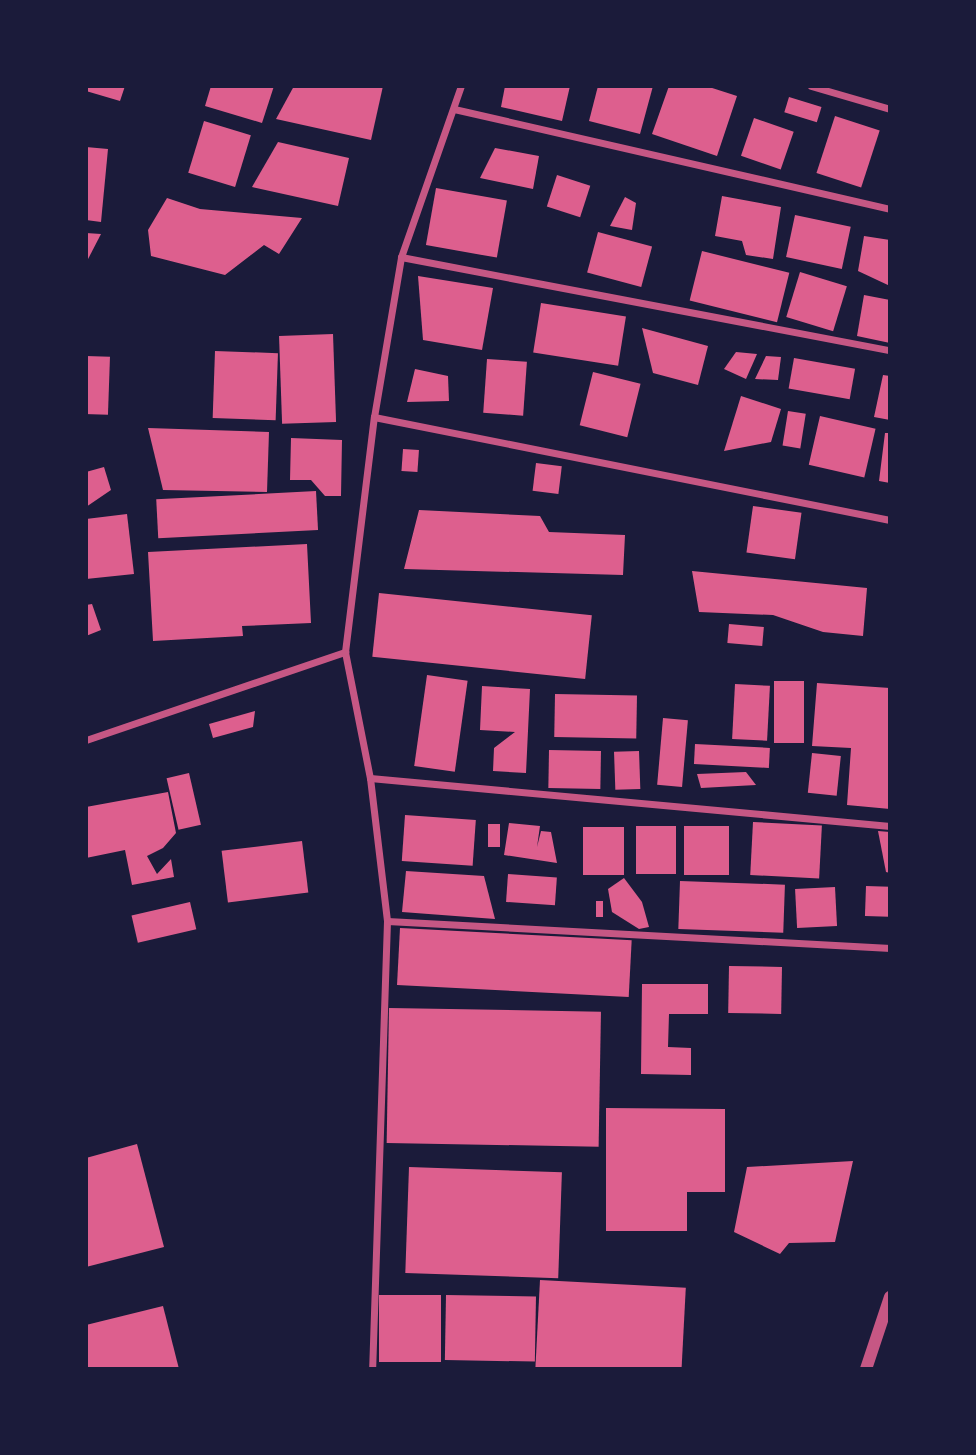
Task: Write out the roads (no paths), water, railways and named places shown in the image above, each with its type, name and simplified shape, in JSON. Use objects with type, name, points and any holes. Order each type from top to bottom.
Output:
[{"type":"street","points":[[372,1369],[387,921],[370,778],[345,652],[374,417],[401,257],[461,86]]},
{"type":"street","points":[[811,86],[890,109]]},
{"type":"street","points":[[454,109],[890,209]]},
{"type":"street","points":[[401,257],[890,350]]},
{"type":"street","points":[[374,417],[890,520]]},
{"type":"street","points":[[86,740],[345,652]]},
{"type":"street","points":[[370,778],[890,826]]},
{"type":"street","points":[[387,921],[890,948]]},
{"type":"street","points":[[868,1367],[890,1297]]}]
